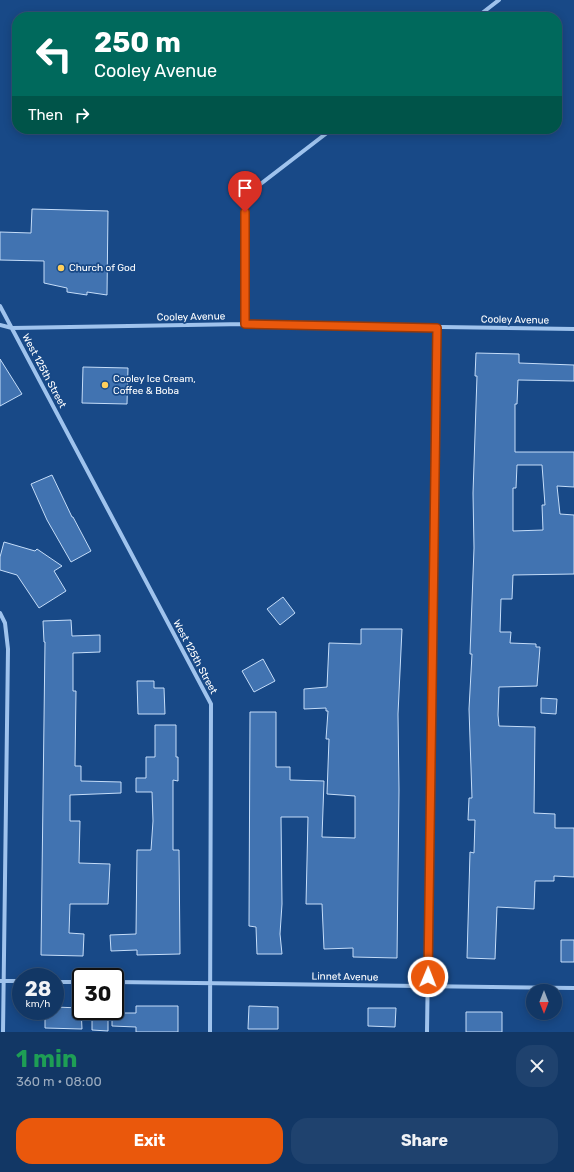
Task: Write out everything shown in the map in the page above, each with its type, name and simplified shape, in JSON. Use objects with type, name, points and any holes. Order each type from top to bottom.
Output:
[{"type":"street","points":[[483,12],[499,0]]},
{"type":"street","points":[[245,324],[245,196],[326,134]]},
{"type":"street","name":"West 125th Street","points":[[0,306],[211,704],[210,1032]]},
{"type":"street","name":"Cooley Avenue","points":[[0,325],[12,328],[245,324],[574,329]]},
{"type":"street","points":[[427,1032],[437,328]]},
{"type":"street","points":[[0,613],[5,623],[8,649],[2,981],[3,1032]]},
{"type":"street","name":"Linnet Avenue","points":[[124,982],[574,988]]},
{"type":"building","points":[[32,209],[108,211],[107,295],[87,292],[87,295],[67,292],[67,288],[44,283],[44,261],[0,260],[0,232],[31,233]]},
{"type":"building","points":[[476,353],[519,354],[519,363],[574,365],[574,381],[518,380],[517,404],[515,404],[515,452],[574,452],[574,487],[557,486],[560,514],[574,515],[574,574],[513,575],[512,599],[501,599],[500,632],[511,632],[510,643],[536,644],[536,647],[540,647],[537,686],[499,687],[498,715],[499,726],[535,727],[534,813],[555,814],[555,828],[574,828],[574,877],[554,876],[554,881],[535,881],[534,909],[497,907],[495,959],[467,958],[470,852],[474,853],[475,820],[468,820],[469,798],[472,798],[469,709],[472,654],[470,654],[474,548],[473,493],[477,376],[475,376]],"holes":[[[517,465],[542,465],[545,505],[542,505],[543,530],[513,531],[513,488],[516,488]]]},
{"type":"building","points":[[0,359],[22,394],[0,406]]},
{"type":"building","name":"Cooley Ice Cream, Coffee & Boba","points":[[83,367],[128,368],[127,404],[82,403]]},
{"type":"building","points":[[52,475],[72,517],[91,551],[71,562],[47,520],[31,484]]},
{"type":"building","points":[[4,542],[35,551],[37,549],[62,566],[54,571],[66,591],[39,608],[17,575],[0,570],[0,557]]},
{"type":"building","points":[[283,597],[295,613],[280,625],[267,609]]},
{"type":"building","points":[[71,620],[72,636],[100,635],[100,652],[73,653],[73,691],[76,691],[75,766],[81,766],[81,781],[121,782],[121,793],[70,795],[70,821],[80,821],[79,863],[110,864],[108,904],[70,904],[69,933],[84,934],[83,956],[41,955],[45,642],[43,621]]},
{"type":"building","points":[[361,629],[402,629],[398,714],[399,790],[397,958],[353,957],[353,948],[324,949],[322,904],[306,904],[308,817],[281,817],[282,904],[280,934],[282,954],[257,954],[256,927],[249,926],[250,712],[276,712],[276,767],[290,767],[290,780],[324,781],[322,837],[355,838],[355,796],[327,794],[329,739],[326,739],[328,711],[326,711],[326,708],[304,709],[304,689],[327,687],[329,643],[361,644]]},
{"type":"building","points":[[263,659],[275,681],[254,692],[242,671]]},
{"type":"building","points":[[137,681],[154,681],[154,688],[164,688],[165,714],[138,714]]},
{"type":"building","points":[[541,698],[557,699],[556,714],[541,713]]},
{"type":"building","points":[[155,725],[176,725],[178,781],[173,780],[173,850],[179,850],[180,954],[137,955],[137,950],[111,951],[110,935],[136,934],[137,850],[151,850],[153,821],[152,792],[136,792],[136,778],[146,778],[146,757],[155,757]]},
{"type":"building","points":[[561,940],[574,940],[574,962],[561,962]]},
{"type":"building","points":[[136,1006],[178,1006],[178,1032],[136,1032],[136,1027],[112,1026],[112,1020],[124,1020],[124,1013],[136,1013]]},
{"type":"building","points":[[249,1006],[278,1007],[278,1029],[248,1029]]},
{"type":"building","points":[[64,1007],[72,1008],[72,1020],[82,1020],[82,1029],[45,1028],[45,1020],[64,1020]]},
{"type":"building","points":[[368,1008],[396,1008],[395,1027],[368,1026]]},
{"type":"building","points":[[466,1012],[502,1012],[502,1032],[466,1032]]},
{"type":"building","points":[[92,1020],[108,1020],[108,1031],[92,1030]]},
{"type":"place","name":"Church of God","points":[[61,268]]},
{"type":"place","name":"Cooley Ice Cream, Coffee & Boba","points":[[105,385]]},
{"type":"route","points":[[245,212],[245,324],[437,328],[428,977]]}]
